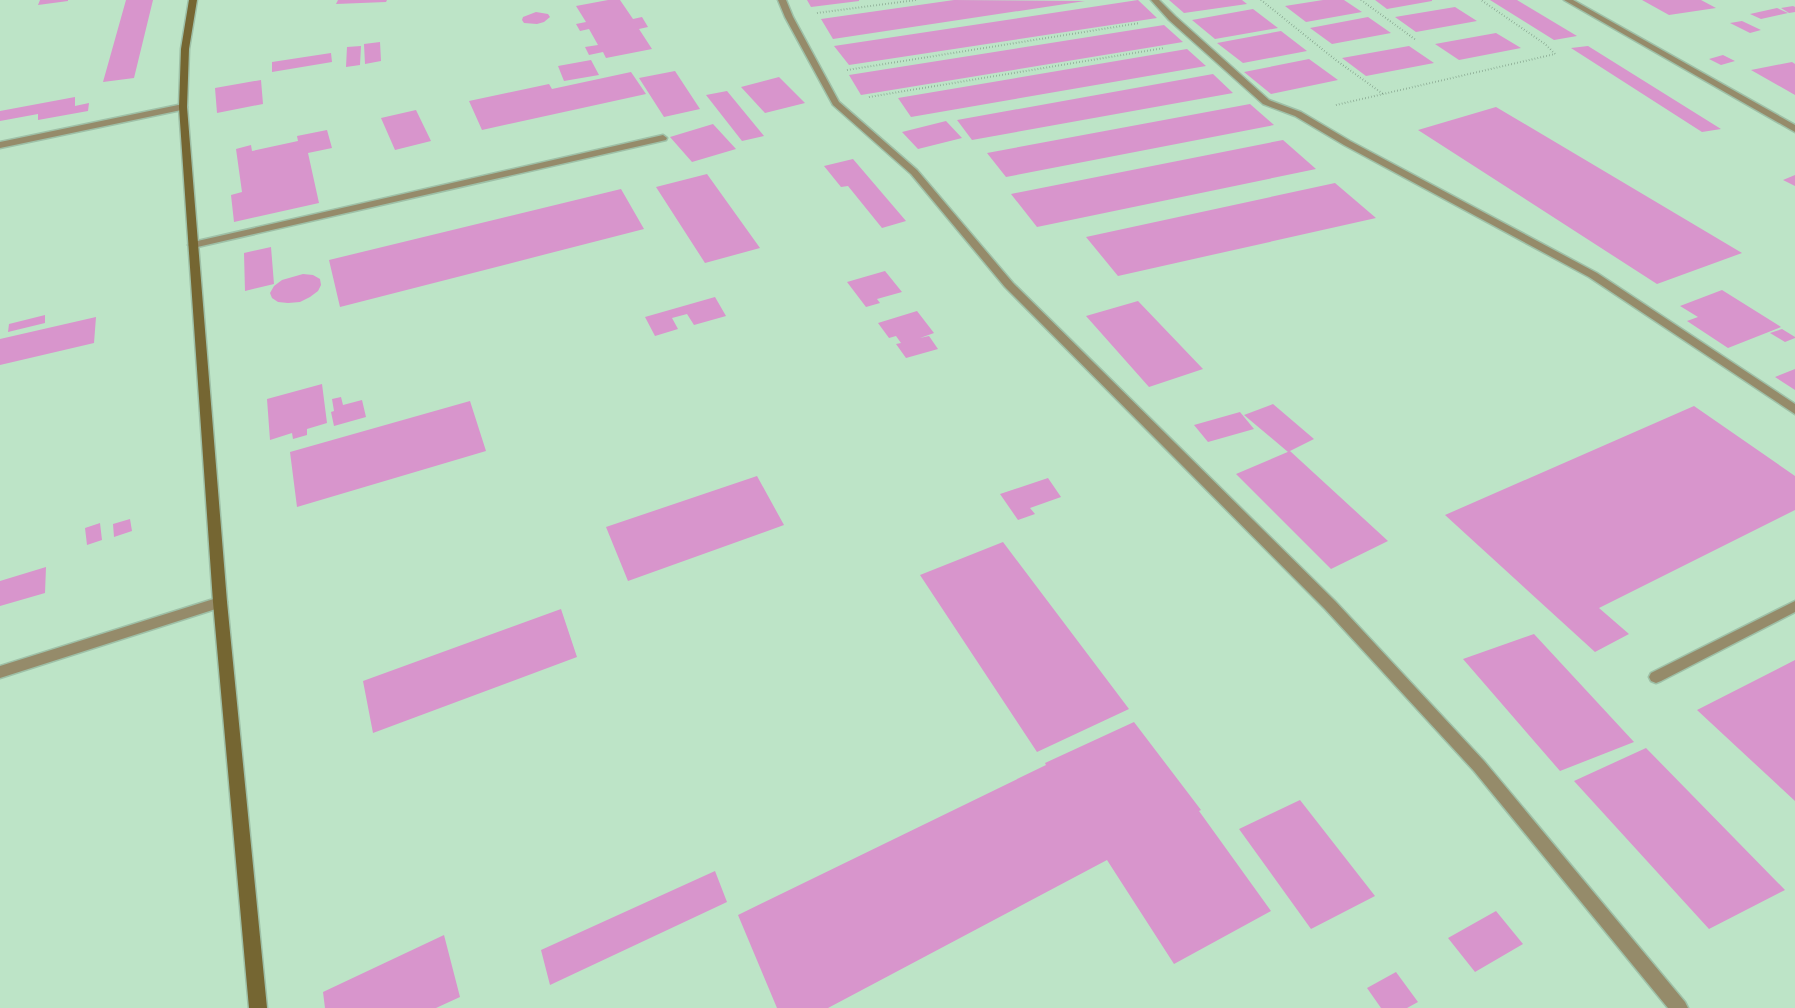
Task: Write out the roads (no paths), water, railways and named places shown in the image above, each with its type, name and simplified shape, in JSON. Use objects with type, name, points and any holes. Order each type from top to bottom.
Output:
[{"type":"main road","points":[[193,0],[184,48],[183,107],[220,602],[258,1008]]},
{"type":"street","points":[[782,0],[789,17],[836,103],[914,172],[1009,285],[1330,606],[1479,766],[1679,1008]]},
{"type":"street","points":[[1155,0],[1172,18],[1266,102],[1298,114],[1347,143],[1593,275],[1795,410]]},
{"type":"street","points":[[1568,0],[1795,129]]},
{"type":"street","points":[[0,145],[183,107]]},
{"type":"street","points":[[193,245],[663,138]]},
{"type":"street","points":[[0,672],[220,602]]},
{"type":"street","points":[[1656,677],[1795,606]]}]
